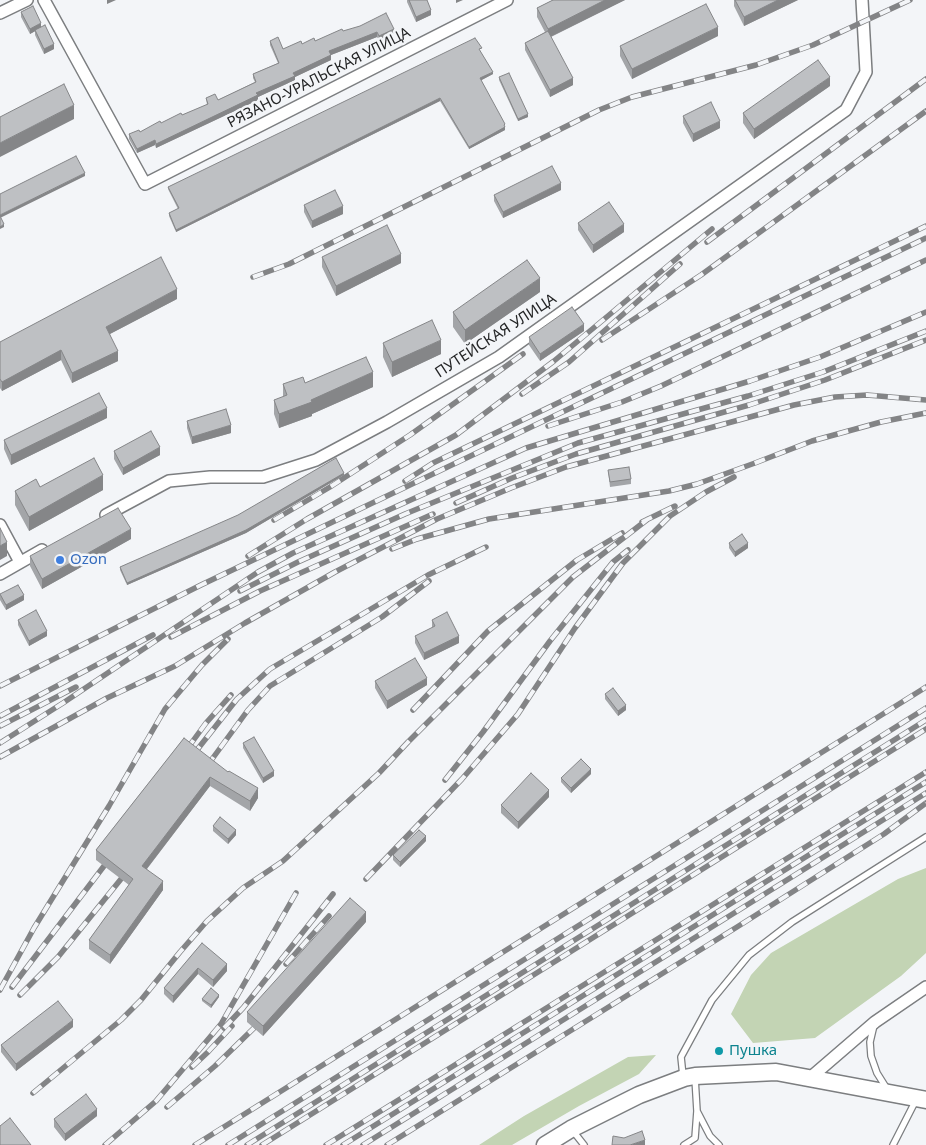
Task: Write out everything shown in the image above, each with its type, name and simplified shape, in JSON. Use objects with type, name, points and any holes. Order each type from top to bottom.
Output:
[{"type":"main road","points":[[545,1145],[571,1129],[639,1095],[690,1077],[776,1072],[922,1099]]},
{"type":"street","points":[[0,12],[27,0]]},
{"type":"street","name":"РЯЗАНО-УРАЛЬСКАЯ УЛИЦА","points":[[44,0],[145,184],[508,0]]},
{"type":"street","name":"ПУТЕЙСКАЯ УЛИЦА","points":[[99,519],[169,481],[210,477],[263,477],[316,460],[387,422],[499,357],[846,110],[866,72],[862,0]]},
{"type":"street","points":[[0,525],[20,562]]},
{"type":"street","points":[[0,574],[55,543]]},
{"type":"street","points":[[810,1078],[875,1022],[926,987]]},
{"type":"lane","points":[[719,1145],[710,1136],[697,1111],[690,1077],[681,1057],[712,1000],[749,955],[792,922],[926,837]]},
{"type":"lane","points":[[875,1022],[870,1042],[871,1056],[877,1072],[890,1093]]},
{"type":"lane","points":[[893,1145],[922,1099]]},
{"type":"lane","points":[[684,1145],[695,1138],[697,1111]]},
{"type":"lane","points":[[571,1129],[584,1145]]},
{"type":"green space","points":[[926,868],[926,953],[901,976],[815,1038],[753,1043],[731,1014],[751,975],[771,953],[898,879]]},
{"type":"green space","points":[[656,1055],[639,1074],[512,1145],[479,1145],[524,1116],[628,1057]]},
{"type":"building","points":[[409,0],[427,0],[431,10],[416,17]]},
{"type":"building","points":[[553,0],[605,0],[548,29],[537,8]]},
{"type":"building","points":[[735,0],[778,0],[744,17]]},
{"type":"building","points":[[706,4],[718,27],[632,69],[620,46]]},
{"type":"building","points":[[33,6],[41,23],[30,29],[21,12]]},
{"type":"building","points":[[386,13],[394,29],[379,36],[377,32],[329,51],[331,55],[293,73],[295,76],[256,93],[258,95],[156,144],[155,140],[137,149],[129,134],[139,130],[140,132],[160,121],[161,123],[181,113],[182,115],[208,104],[206,98],[215,94],[218,100],[256,82],[253,74],[279,63],[270,41],[278,37],[283,49],[301,41],[302,44],[314,38],[315,41],[342,29],[343,31],[360,26]]},
{"type":"building","points":[[45,25],[54,44],[44,49],[35,30]]},
{"type":"building","points":[[548,31],[573,78],[550,90],[525,43]]},
{"type":"building","points":[[475,38],[482,48],[479,49],[493,72],[480,78],[505,127],[469,147],[440,98],[176,230],[169,213],[179,208],[168,187]]},
{"type":"building","points":[[818,60],[830,77],[754,129],[743,113]]},
{"type":"building","points":[[509,73],[528,114],[518,119],[499,77]]},
{"type":"building","points":[[64,84],[74,105],[0,143],[0,117]]},
{"type":"building","points":[[711,102],[720,121],[693,134],[683,116]]},
{"type":"building","points":[[76,156],[85,173],[0,215],[0,194]]},
{"type":"building","points":[[552,166],[561,183],[503,212],[494,195]]},
{"type":"building","points":[[335,190],[343,206],[312,221],[304,205]]},
{"type":"building","points":[[609,202],[624,224],[593,245],[578,223]]},
{"type":"building","points":[[0,216],[4,224],[0,227]]},
{"type":"building","points":[[387,225],[401,254],[336,286],[322,257]]},
{"type":"building","points":[[161,257],[177,289],[106,327],[118,351],[72,373],[61,350],[2,382],[0,379],[0,342]]},
{"type":"building","points":[[527,260],[540,278],[465,330],[453,312]]},
{"type":"building","points":[[572,307],[584,324],[540,354],[529,337]]},
{"type":"building","points":[[432,320],[441,340],[392,362],[383,343]]},
{"type":"building","points":[[366,357],[373,372],[311,400],[312,402],[279,414],[274,400],[287,395],[283,384],[303,377],[305,383]]},
{"type":"building","points":[[99,393],[107,408],[11,455],[4,440]]},
{"type":"building","points":[[226,409],[231,425],[192,437],[187,421]]},
{"type":"building","points":[[151,431],[160,447],[123,468],[114,451]]},
{"type":"building","points":[[94,458],[103,475],[29,517],[15,491],[36,479],[40,487]]},
{"type":"building","points":[[336,458],[344,473],[246,530],[127,583],[120,567],[238,515]]},
{"type":"building","points":[[629,467],[631,479],[610,482],[608,470]]},
{"type":"building","points":[[118,508],[131,529],[42,579],[30,556]]},
{"type":"building","points":[[0,528],[7,542],[0,546]]},
{"type":"building","points":[[742,534],[748,543],[735,552],[729,543]]},
{"type":"building","points":[[18,585],[24,595],[6,605],[0,594]]},
{"type":"building","points":[[36,610],[47,631],[29,641],[18,620]]},
{"type":"building","points":[[447,612],[459,636],[424,653],[415,636],[435,626],[432,620]]},
{"type":"building","points":[[415,658],[427,678],[387,701],[375,681]]},
{"type":"building","points":[[613,688],[626,705],[618,711],[605,694]]},
{"type":"building","points":[[254,737],[274,771],[263,778],[243,743]]},
{"type":"building","points":[[184,738],[228,772],[258,788],[250,801],[210,777],[142,866],[163,881],[110,955],[89,940],[133,879],[96,850]]},
{"type":"building","points":[[581,759],[591,769],[571,788],[561,778]]},
{"type":"building","points":[[531,773],[549,790],[518,822],[501,805]]},
{"type":"building","points":[[220,817],[236,830],[228,839],[213,826]]},
{"type":"building","points":[[419,830],[426,836],[400,862],[393,855]]},
{"type":"building","points":[[350,898],[366,912],[263,1026],[247,1012]]},
{"type":"building","points":[[202,943],[227,964],[213,980],[198,968],[173,996],[164,988]]},
{"type":"building","points":[[211,988],[219,995],[211,1005],[202,999]]},
{"type":"building","points":[[58,1001],[73,1020],[16,1064],[1,1045]]},
{"type":"building","points":[[86,1094],[97,1109],[65,1134],[54,1119]]},
{"type":"building","points":[[10,1118],[31,1145],[0,1145],[0,1126]]},
{"type":"building","points":[[642,1131],[645,1140],[630,1145],[612,1145],[613,1136],[624,1138]]},
{"type":"railway","points":[[253,277],[289,264],[599,110],[632,97],[756,65],[813,45],[910,0]]},
{"type":"railway","points":[[707,242],[926,79]]},
{"type":"railway","points":[[602,340],[701,275],[926,111]]},
{"type":"railway","points":[[405,481],[433,463],[926,226]]},
{"type":"railway","points":[[248,556],[307,519],[456,435],[554,361],[712,229]]},
{"type":"railway","points":[[0,686],[201,585],[926,238]]},
{"type":"railway","points":[[548,426],[622,402],[661,386],[926,260]]},
{"type":"railway","points":[[522,394],[569,362],[680,264]]},
{"type":"railway","points":[[0,743],[258,572],[293,553],[526,448],[750,381],[820,357],[926,312]]},
{"type":"railway","points":[[240,591],[298,562],[405,514],[578,443],[748,396],[823,372],[926,331]]},
{"type":"railway","points":[[456,503],[512,478],[576,454],[749,405],[825,380],[926,340]]},
{"type":"railway","points":[[274,520],[330,487],[410,435],[523,354]]},
{"type":"railway","points":[[0,757],[107,698],[175,666],[245,623],[335,572],[437,519],[511,488],[566,467],[794,405],[835,397],[867,395],[926,400]]},
{"type":"railway","points":[[392,549],[417,539],[489,519],[669,491],[697,484],[812,441],[881,422],[926,413]]},
{"type":"railway","points":[[366,879],[462,779],[518,714],[575,628],[623,563],[670,516],[706,492],[734,477]]},
{"type":"railway","points":[[642,522],[675,506]]},
{"type":"railway","points":[[171,637],[260,591],[433,514]]},
{"type":"railway","points":[[33,1093],[121,1020],[141,1000],[207,921],[243,888],[283,861],[379,773],[573,577],[648,519]]},
{"type":"railway","points":[[413,710],[488,631],[577,560],[622,533]]},
{"type":"railway","points":[[193,755],[237,699],[270,669],[428,575],[486,547]]},
{"type":"railway","points":[[445,780],[550,641],[613,562],[628,550]]},
{"type":"railway","points":[[207,766],[248,710],[270,686],[382,617],[429,581]]},
{"type":"railway","points":[[0,716],[153,635]]},
{"type":"railway","points":[[0,990],[34,928],[109,806],[165,709],[202,665],[228,639]]},
{"type":"railway","points":[[0,726],[76,687]]},
{"type":"railway","points":[[195,1145],[926,687]]},
{"type":"railway","points":[[187,749],[206,723],[231,695]]},
{"type":"railway","points":[[228,1145],[926,708]]},
{"type":"railway","points":[[247,1145],[926,720]]},
{"type":"railway","points":[[262,1145],[926,729]]},
{"type":"railway","points":[[326,1145],[926,772]]},
{"type":"railway","points":[[343,1145],[926,782]]},
{"type":"railway","points":[[363,1145],[926,793]]},
{"type":"railway","points":[[387,1145],[884,834],[926,803]]},
{"type":"railway","points":[[12,987],[104,866]]},
{"type":"railway","points":[[20,995],[58,957],[121,879]]},
{"type":"railway","points":[[105,1145],[156,1101],[221,1024],[296,893]]},
{"type":"railway","points":[[224,1028],[243,1008],[333,894]]},
{"type":"railway","points":[[286,964],[329,916]]},
{"type":"railway","points":[[192,1067],[232,1026]]},
{"type":"railway","points":[[167,1107],[215,1066],[254,1028]]},
{"type":"place","name":"Ozon","points":[[60,560]]},
{"type":"place","name":"Пушка","points":[[719,1051]]}]
